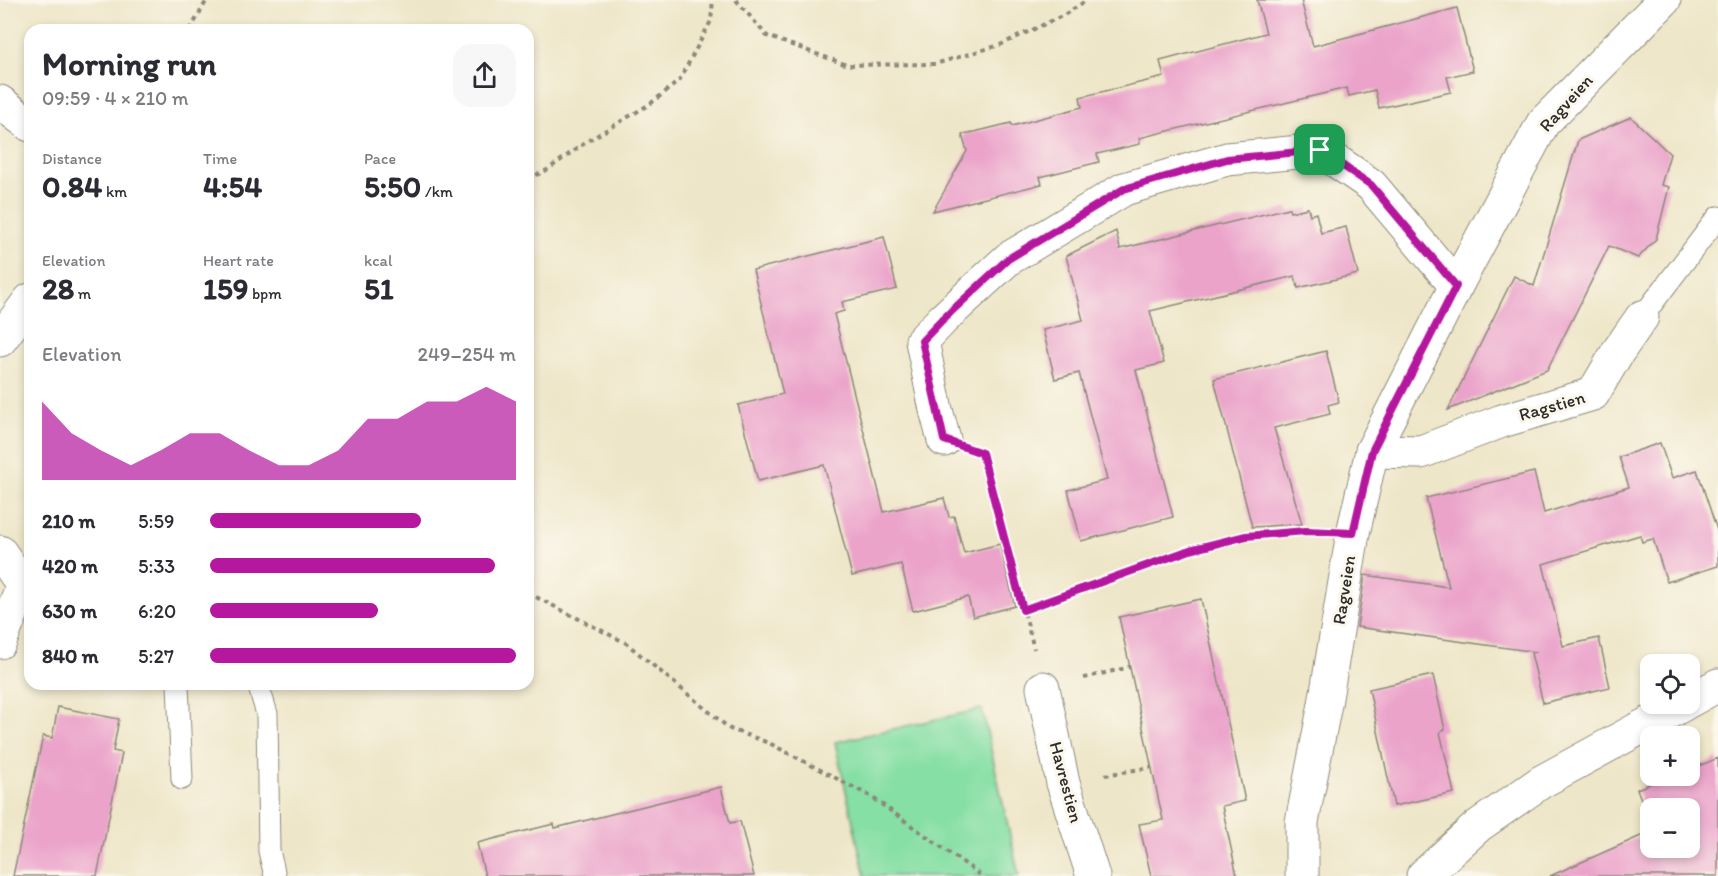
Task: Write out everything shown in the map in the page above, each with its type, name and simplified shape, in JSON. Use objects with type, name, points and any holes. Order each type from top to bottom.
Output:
[{"type":"street","name":"Ragveien","points":[[1302,876],[1302,822],[1325,704],[1353,533],[1372,451],[1543,123],[1664,0]]},
{"type":"street","points":[[0,102],[24,120]]},
{"type":"street","points":[[944,440],[922,341],[1008,259],[1124,189],[1140,184],[1227,159],[1320,150],[1371,185],[1456,286]]},
{"type":"street","points":[[0,340],[24,308]]},
{"type":"street","name":"Ragstien","points":[[1372,451],[1421,452],[1502,421],[1593,394],[1642,317]]},
{"type":"street","points":[[0,552],[23,585],[0,642]]},
{"type":"street","points":[[1700,695],[1718,685]]},
{"type":"street","name":"Havrestien","points":[[1043,688],[1063,783],[1093,876]]},
{"type":"street","points":[[1423,876],[1478,826],[1541,782],[1666,714]]},
{"type":"lane","name":"Ragstien","points":[[1642,317],[1718,217]]},
{"type":"lane","points":[[178,690],[182,778]]},
{"type":"lane","points":[[260,690],[267,714],[269,851],[275,876]]},
{"type":"path","points":[[193,24],[207,0]]},
{"type":"path","points":[[534,176],[650,104],[679,81],[711,21],[713,0]]},
{"type":"path","points":[[736,0],[767,36],[847,65],[935,64],[1000,45],[1064,15],[1087,0]]},
{"type":"path","points":[[944,440],[982,453],[1034,646],[1043,688]]},
{"type":"path","points":[[1023,610],[1190,550],[1246,536],[1306,531],[1353,533]]},
{"type":"path","points":[[534,596],[626,643],[730,729],[769,743],[870,796],[982,876]]},
{"type":"green space","points":[[982,709],[1019,876],[865,876],[835,742]]},
{"type":"building","points":[[1257,0],[1301,0],[1313,46],[1457,8],[1473,71],[1447,77],[1451,92],[1379,108],[1375,90],[1349,96],[1347,88],[1139,138],[1140,144],[1097,154],[1099,162],[1040,177],[1042,184],[933,211],[967,151],[962,135],[1011,123],[1012,126],[1082,107],[1080,97],[1164,77],[1160,61],[1266,33]]},
{"type":"building","points":[[1631,117],[1670,154],[1661,185],[1669,187],[1656,239],[1638,258],[1609,246],[1547,370],[1448,410],[1514,276],[1534,286],[1578,140]]},
{"type":"building","points":[[1289,208],[1290,212],[1308,208],[1310,215],[1316,213],[1321,233],[1346,227],[1358,274],[1298,288],[1295,276],[1150,311],[1164,363],[1136,370],[1173,517],[1081,541],[1068,490],[1107,480],[1079,373],[1055,379],[1043,330],[1083,320],[1066,256],[1116,231],[1120,249]]},
{"type":"building","points":[[884,237],[897,289],[842,302],[844,311],[834,314],[884,512],[944,498],[949,517],[954,516],[964,553],[1000,544],[1015,606],[973,617],[968,597],[913,611],[901,564],[852,576],[824,465],[758,481],[738,405],[783,394],[753,270]]},
{"type":"building","points":[[1326,351],[1339,402],[1328,405],[1330,414],[1274,428],[1302,524],[1252,527],[1214,379]]},
{"type":"building","points":[[1660,443],[1672,478],[1697,470],[1718,533],[1718,566],[1667,582],[1653,539],[1642,542],[1640,535],[1543,564],[1563,646],[1599,638],[1610,687],[1543,703],[1531,653],[1537,652],[1357,627],[1365,575],[1449,587],[1426,498],[1534,472],[1544,513],[1629,487],[1619,457]]},
{"type":"building","points":[[1201,599],[1245,801],[1222,806],[1237,876],[1151,876],[1139,824],[1163,820],[1119,617]]},
{"type":"building","points":[[1433,675],[1445,730],[1440,732],[1454,793],[1394,806],[1369,689]]},
{"type":"building","points":[[58,707],[119,719],[113,751],[122,753],[97,876],[13,876],[43,736],[52,738]]},
{"type":"building","points":[[1718,758],[1718,876],[1550,876],[1640,836],[1640,858],[1700,858],[1700,798],[1641,798],[1637,789],[1645,786],[1700,786],[1700,765]]},
{"type":"building","points":[[721,787],[730,823],[740,821],[754,876],[485,876],[477,843],[554,824],[555,828]]},
{"type":"route","points":[[1320,150],[1371,185],[1456,286],[1372,451],[1353,533],[1306,531],[1246,536],[1190,550],[1023,610],[982,453],[944,440],[922,341],[1008,259],[1124,189],[1227,159],[1320,150]]}]
